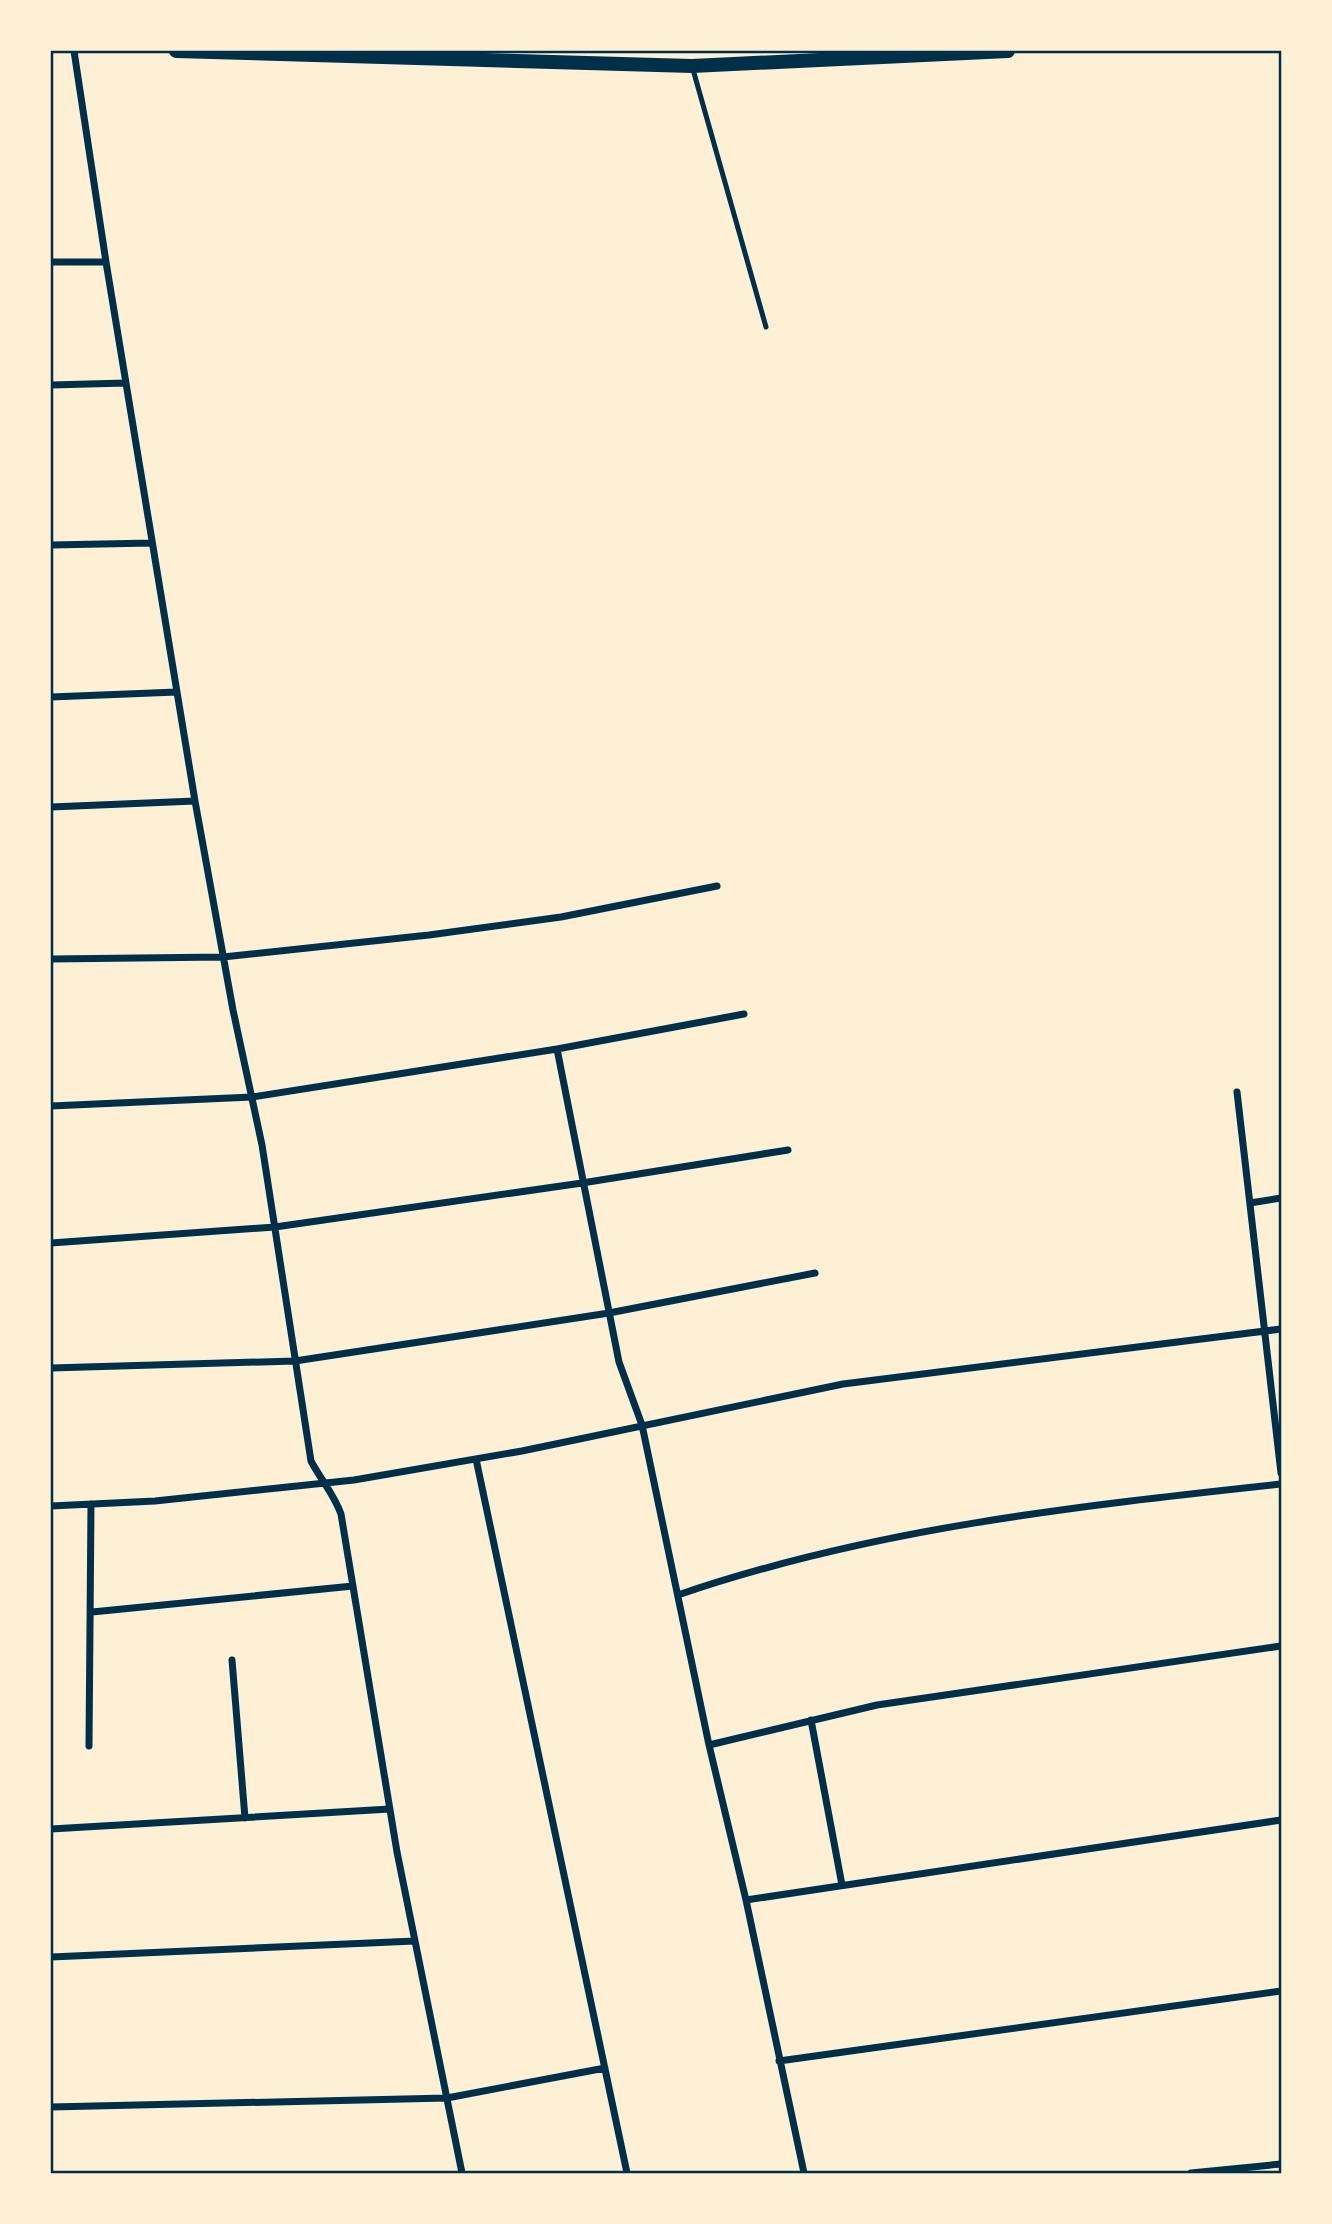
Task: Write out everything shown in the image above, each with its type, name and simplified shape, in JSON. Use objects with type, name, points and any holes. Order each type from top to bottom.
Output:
[{"type":"main road","points":[[176,51],[692,66],[1008,51]]},
{"type":"street","points":[[74,51],[195,801],[275,1227],[311,1461],[323,1483],[334,1495],[341,1514],[390,1809],[462,2173]]},
{"type":"street","points":[[51,262],[106,262]]},
{"type":"street","points":[[51,385],[126,383]]},
{"type":"street","points":[[51,545],[152,543]]},
{"type":"street","points":[[51,697],[177,692]]},
{"type":"street","points":[[51,807],[195,801]]},
{"type":"street","points":[[51,959],[223,957],[429,935],[548,919],[717,886]]},
{"type":"street","points":[[51,1106],[252,1097],[557,1049],[744,1014]]},
{"type":"street","points":[[557,1049],[619,1362],[642,1425],[709,1745],[746,1900],[804,2173]]},
{"type":"street","points":[[1237,1092],[1281,1473]]},
{"type":"street","points":[[51,1243],[275,1227],[788,1150]]},
{"type":"street","points":[[1250,1203],[1281,1198]]},
{"type":"street","points":[[51,1368],[295,1362],[609,1313],[815,1273]]},
{"type":"street","points":[[51,1506],[155,1501],[323,1483],[476,1460],[843,1384],[1281,1329]]},
{"type":"street","points":[[476,1460],[627,2173]]},
{"type":"street","points":[[678,1595],[783,1561],[891,1537],[1088,1505],[1281,1484]]},
{"type":"street","points":[[89,1746],[91,1504]]},
{"type":"street","points":[[92,1612],[354,1586]]},
{"type":"street","points":[[709,1745],[890,1703],[1281,1646]]},
{"type":"street","points":[[232,1660],[245,1818]]},
{"type":"street","points":[[811,1720],[842,1885]]},
{"type":"street","points":[[51,1829],[390,1809]]},
{"type":"street","points":[[746,1900],[1281,1820]]},
{"type":"street","points":[[51,1957],[415,1941]]},
{"type":"street","points":[[779,2062],[1281,1991]]},
{"type":"street","points":[[51,2107],[447,2098],[604,2068]]},
{"type":"street","points":[[1191,2173],[1236,2171],[1281,2164]]},
{"type":"lane","points":[[692,66],[766,327]]}]
